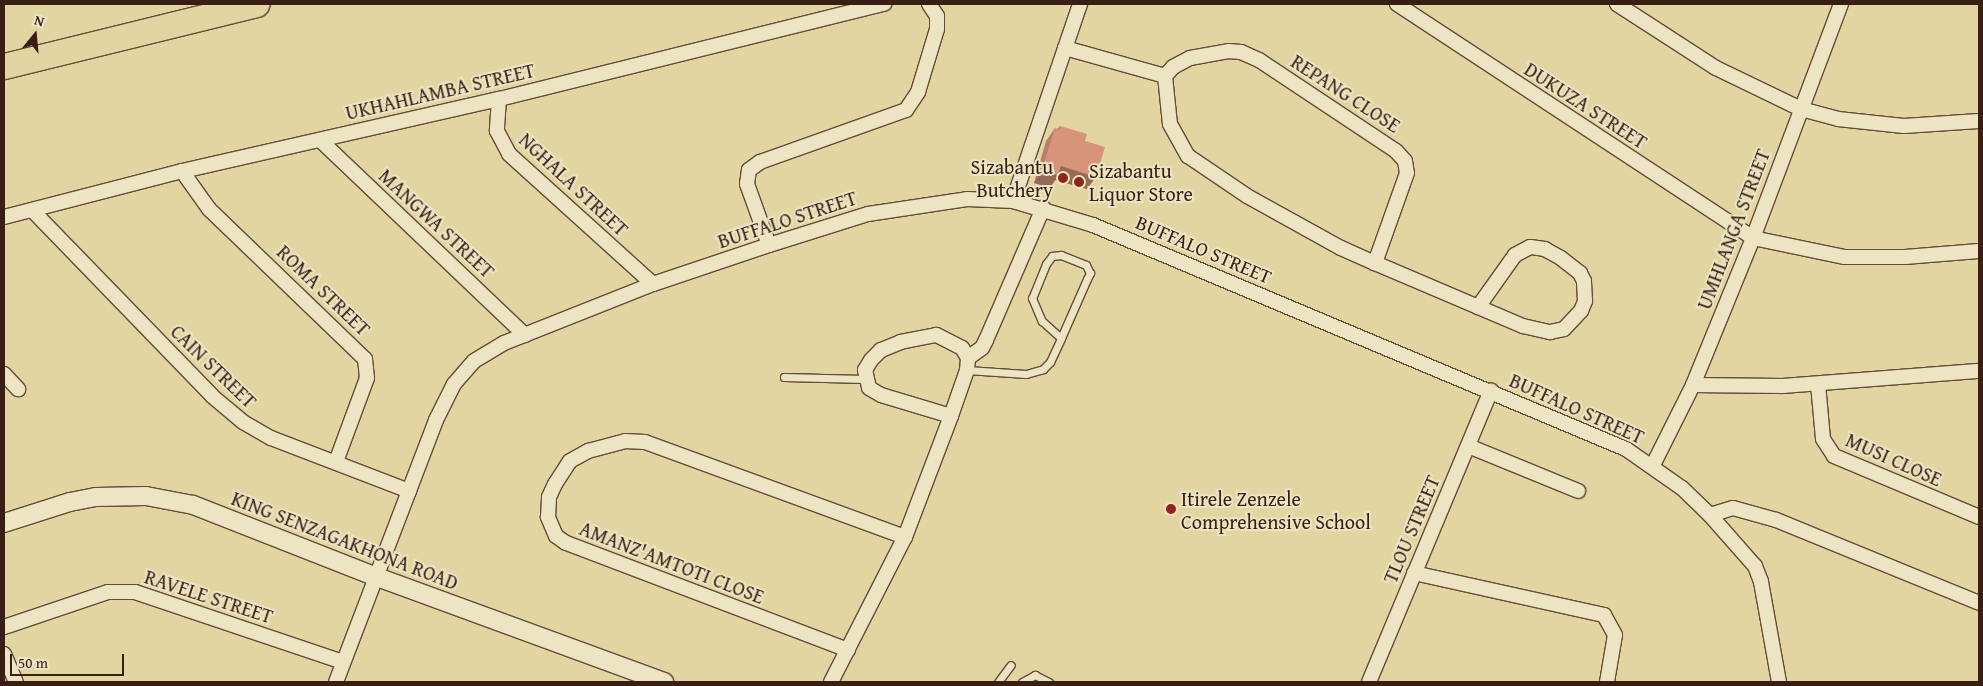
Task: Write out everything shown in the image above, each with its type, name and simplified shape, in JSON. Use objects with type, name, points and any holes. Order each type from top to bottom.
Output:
[{"type":"highway","points":[[4,66],[256,4]]},
{"type":"street","name":"UKHAHLAMBA STREET","points":[[4,217],[182,171],[499,98],[884,4]]},
{"type":"street","points":[[769,245],[747,184],[752,166],[906,110],[918,92],[937,30],[937,16],[929,4]]},
{"type":"street","points":[[1013,201],[1080,4]]},
{"type":"street","name":"DUKUZA STREET","points":[[1397,4],[1753,238]]},
{"type":"street","points":[[1617,4],[1716,68],[1801,108],[1838,119],[1904,126],[1938,126],[1979,120]]},
{"type":"street","name":"UMHLANGA STREET","points":[[1652,465],[1693,385],[1753,238],[1840,4]]},
{"type":"street","points":[[1065,48],[1164,76],[1170,124],[1188,156],[1246,196],[1304,229],[1376,263],[1523,326],[1550,332],[1564,329],[1581,311],[1585,301],[1584,281],[1580,273],[1561,258],[1545,249],[1530,247],[1515,255],[1478,306]]},
{"type":"street","name":"REPANG CLOSE","points":[[1164,76],[1173,67],[1190,58],[1228,51],[1241,52],[1260,60],[1396,151],[1405,161],[1407,173],[1376,263]]},
{"type":"street","name":"NGHALA STREET","points":[[499,98],[497,131],[509,154],[653,284]]},
{"type":"street","name":"MANGWA STREET","points":[[320,140],[525,334]]},
{"type":"street","name":"ROMA STREET","points":[[182,171],[209,209],[365,359],[367,378],[336,462]]},
{"type":"street","name":"BUFFALO STREET","points":[[377,577],[436,420],[462,373],[488,352],[525,334],[653,284],[868,214],[906,206],[967,199],[1013,201],[1043,208],[1092,225],[1492,391],[1626,449],[1652,465],[1710,515],[1745,553],[1759,574],[1779,682]]},
{"type":"street","points":[[830,682],[905,537],[951,416],[968,364],[982,348],[986,340],[1043,208]]},
{"type":"street","name":"CAIN STREET","points":[[32,210],[226,410],[254,430],[409,491]]},
{"type":"street","points":[[1753,238],[1845,257],[1905,257],[1979,251]]},
{"type":"street","points":[[951,416],[881,395],[869,388],[865,379],[868,365],[881,350],[919,336],[936,335],[962,348],[968,364]]},
{"type":"street","points":[[1693,385],[1818,384],[1979,372]]},
{"type":"street","points":[[4,374],[18,389]]},
{"type":"street","name":"MUSI CLOSE","points":[[1818,384],[1823,439],[1834,456],[1979,517]]},
{"type":"street","name":"TLOU STREET","points":[[1369,682],[1492,391]]},
{"type":"street","name":"AMANZ'AMTOTI CLOSE","points":[[848,650],[566,543],[556,536],[548,517],[549,497],[554,484],[570,461],[588,451],[625,441],[645,442],[905,537]]},
{"type":"street","points":[[1468,446],[1578,491]]},
{"type":"street","name":"KING SENZAGAKHONA ROAD","points":[[4,523],[70,502],[96,497],[146,496],[193,505],[239,520],[377,577],[664,682]]},
{"type":"street","points":[[1710,515],[1734,508],[1776,520],[1979,603]]},
{"type":"street","points":[[1414,573],[1604,615],[1615,635],[1607,682]]},
{"type":"street","points":[[336,682],[377,577]]},
{"type":"street","name":"RAVELE STREET","points":[[4,627],[108,592],[135,592],[343,662]]},
{"type":"street","points":[[4,654],[16,682]]},
{"type":"lane","points":[[968,364],[1026,374],[1043,369],[1050,362],[1061,338],[1090,273],[1086,265],[1061,255],[1052,256],[1046,264],[1032,298],[1042,322],[1061,338]]},
{"type":"lane","points":[[784,376],[865,379]]},
{"type":"lane","points":[[998,682],[1011,665]]},
{"type":"lane","points":[[1022,682],[1035,674],[1049,682]]},
{"type":"building","points":[[1060,126],[1087,134],[1085,141],[1105,147],[1096,177],[1061,166],[1058,175],[1042,170],[1055,128],[1059,130]]},
{"type":"place","name":"Sizabantu Butchery","points":[[1063,178]]},
{"type":"place","name":"Sizabantu Liquor Store","points":[[1079,182]]},
{"type":"place","name":"Itirele Zenzele Comprehensive School","points":[[1171,509]]}]
